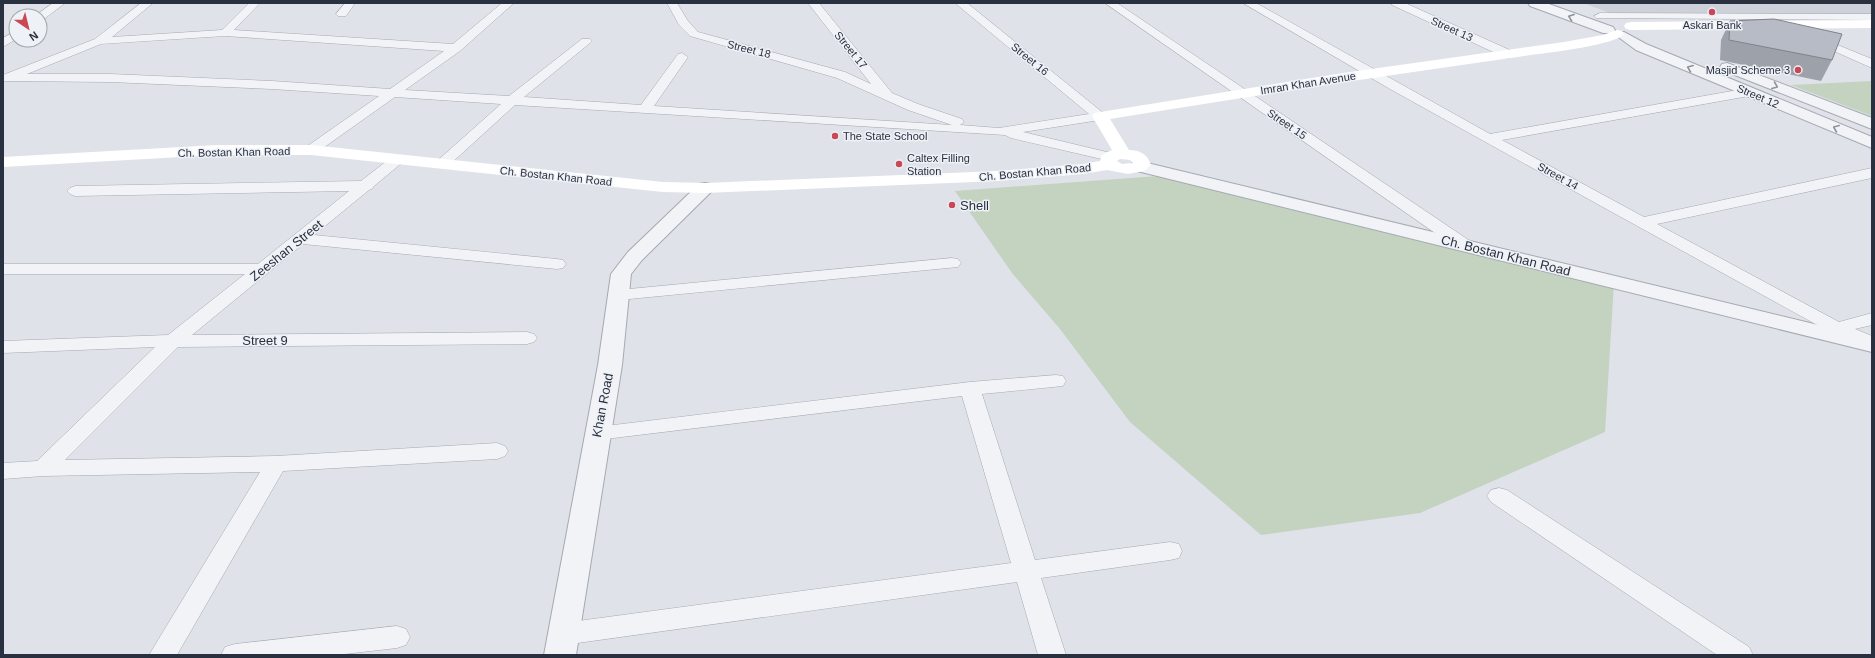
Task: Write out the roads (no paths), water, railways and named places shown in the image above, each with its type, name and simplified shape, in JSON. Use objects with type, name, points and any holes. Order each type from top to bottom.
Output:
[{"type":"main road","name":"Imran Khan Avenue","points":[[1100,116],[1242,93],[1596,40],[1620,30],[1711,25],[1872,24]]},
{"type":"main road","points":[[1620,30],[1645,30],[1648,36],[1804,33],[1872,34]]},
{"type":"main road","points":[[1100,116],[1114,158],[1138,157],[1142,162],[1139,166]]},
{"type":"main road","name":"Ch. Bostan Khan Road","points":[[3,162],[217,150],[311,150],[663,187],[705,188],[998,176],[1083,169],[1114,158]]},
{"type":"street","points":[[48,11],[60,3]]},
{"type":"street","points":[[5,78],[99,41],[148,3]]},
{"type":"street","points":[[225,33],[255,3]]},
{"type":"street","points":[[342,14],[350,3]]},
{"type":"street","points":[[311,150],[456,48],[509,3]]},
{"type":"street","name":"Street 18","points":[[672,3],[683,23],[694,34],[841,75],[889,97],[951,120],[1000,132]]},
{"type":"street","name":"Street 17","points":[[813,3],[889,97]]},
{"type":"street","name":"Street 16","points":[[960,3],[1100,116]]},
{"type":"street","name":"Street 15","points":[[1110,3],[1464,245]]},
{"type":"street","name":"Street 14","points":[[1248,3],[1371,74],[1838,328],[1872,344]]},
{"type":"street","name":"Street 13","points":[[1396,3],[1508,54]]},
{"type":"street","points":[[1534,3],[1620,30]]},
{"type":"street","points":[[1569,3],[1600,16],[1620,30]]},
{"type":"street","points":[[1678,6],[1711,25]]},
{"type":"street","points":[[1600,16],[1872,17]]},
{"type":"street","name":"Street 12","points":[[1620,30],[1641,47],[1872,144]]},
{"type":"street","points":[[99,41],[225,33],[456,48]]},
{"type":"street","points":[[1804,33],[1872,64]]},
{"type":"street","points":[[1648,36],[1674,46]]},
{"type":"street","points":[[442,164],[514,99],[586,41]]},
{"type":"street","points":[[646,108],[682,57]]},
{"type":"street","points":[[1711,60],[1872,124]]},
{"type":"street","points":[[5,78],[110,78],[264,84],[514,99],[1000,132],[1114,158]]},
{"type":"street","points":[[1489,138],[1749,92]]},
{"type":"street","name":"Imran Khan Avenue","points":[[1000,132],[1100,116]]},
{"type":"street","name":"Zeeshan Street","points":[[43,468],[173,341],[367,186],[398,159]]},
{"type":"street","name":"Ch. Bostan Khan Road","points":[[1139,166],[1872,344]]},
{"type":"street","points":[[1644,222],[1872,173]]},
{"type":"street","points":[[75,191],[367,186]]},
{"type":"street","name":"Khan Road","points":[[562,644],[597,433],[610,365],[622,274],[635,256],[705,188]]},
{"type":"street","points":[[299,239],[557,264]]},
{"type":"street","points":[[619,296],[952,263]]},
{"type":"street","points":[[3,269],[262,269]]},
{"type":"street","points":[[1838,328],[1872,319]]},
{"type":"street","name":"Street 9","points":[[3,347],[173,341],[527,338]]},
{"type":"street","points":[[597,433],[970,389],[1056,381]]},
{"type":"street","points":[[970,389],[1052,655]]},
{"type":"street","points":[[3,471],[43,468],[276,464],[497,451]]},
{"type":"street","points":[[163,655],[276,464]]},
{"type":"street","points":[[1500,496],[1739,655]]},
{"type":"street","points":[[562,644],[1026,571],[1170,551]]},
{"type":"street","points":[[235,655],[397,637]]},
{"type":"place","name":"Askari Bank","points":[[1712,12]]},
{"type":"place","name":"Masjid Scheme 3","points":[[1798,70]]},
{"type":"place","name":"The State School","points":[[835,136]]},
{"type":"place","name":"Caltex Filling Station","points":[[899,164]]},
{"type":"place","name":"Shell","points":[[952,205]]}]
